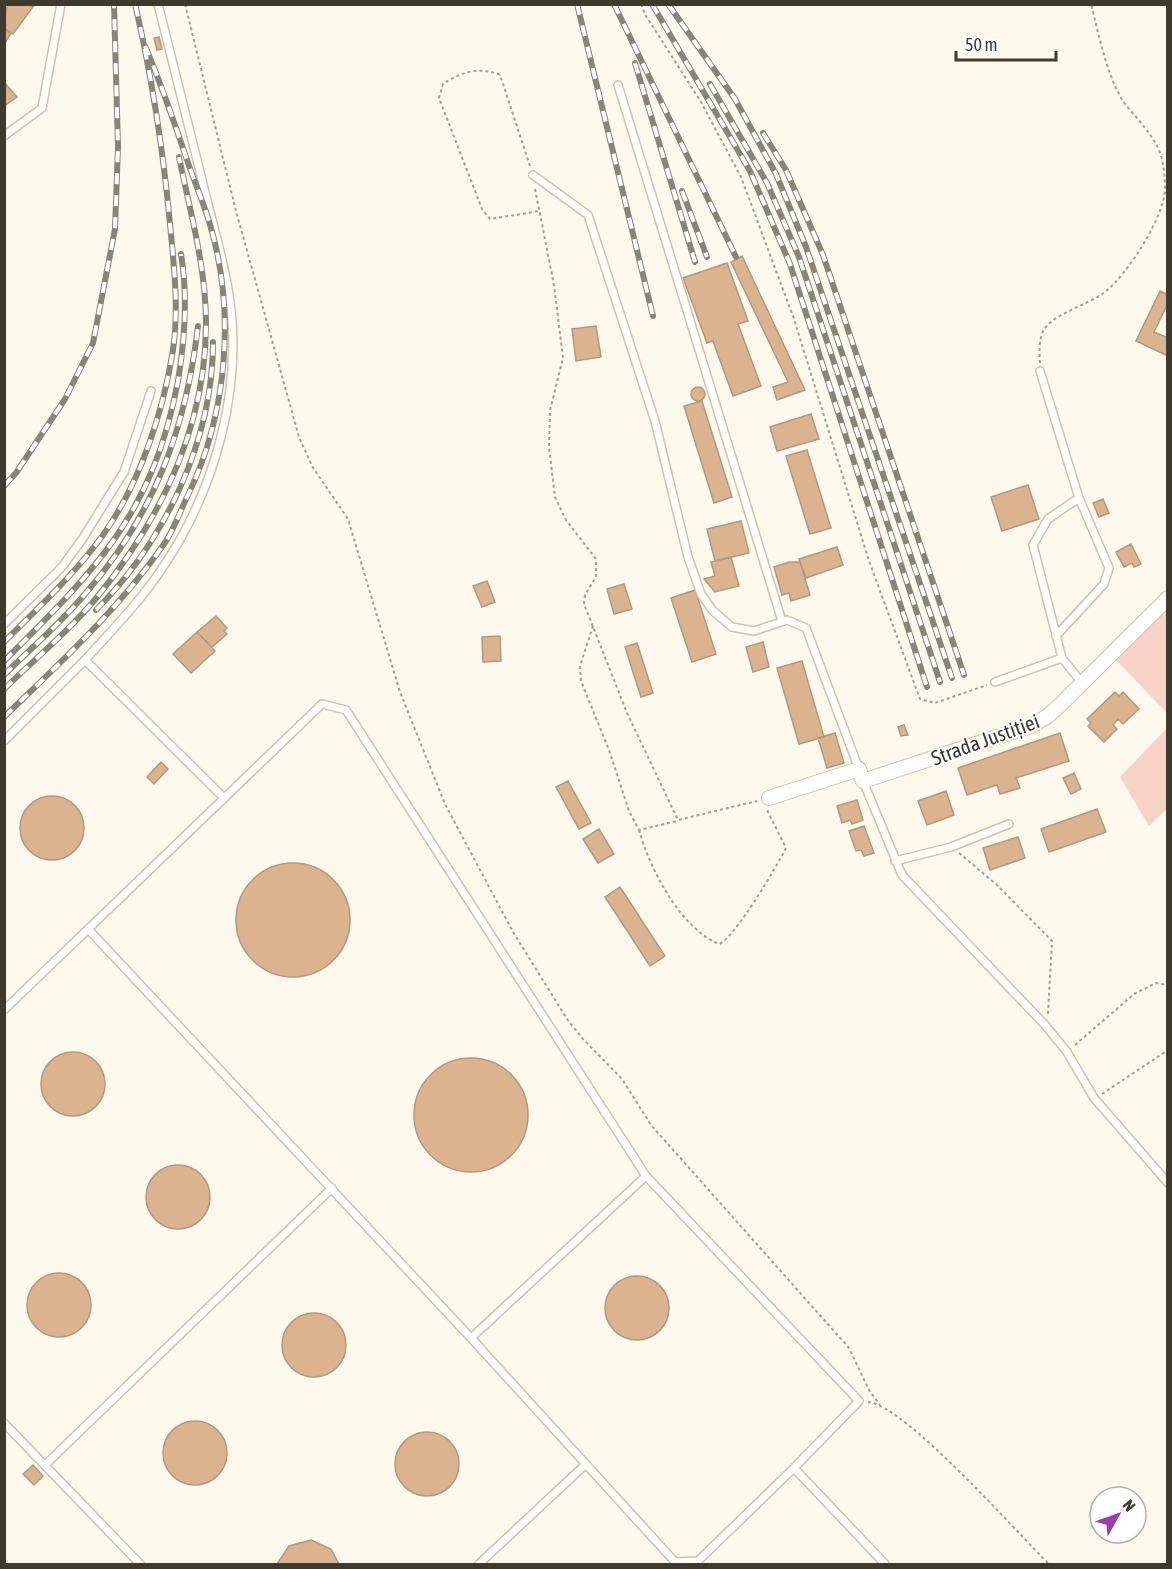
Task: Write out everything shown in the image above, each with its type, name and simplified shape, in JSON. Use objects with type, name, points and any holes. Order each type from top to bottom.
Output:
[{"type":"street","name":"Strada Justiției","points":[[765,799],[861,775],[1031,726],[1048,716],[1167,598]]},
{"type":"lane","points":[[4,136],[42,108],[62,4]]},
{"type":"lane","points":[[4,741],[85,660],[128,613],[161,571],[182,536],[218,454],[227,416],[232,357],[230,298],[158,4]]},
{"type":"lane","points":[[618,85],[782,621]]},
{"type":"lane","points":[[533,175],[588,215],[655,421],[688,557],[701,594],[713,611],[732,627],[754,631],[787,620],[806,628],[861,775],[902,874],[1045,1025],[1067,1052],[1094,1098],[1167,1183]]},
{"type":"lane","points":[[1040,371],[1079,498],[1109,568],[1104,584],[1056,636]]},
{"type":"lane","points":[[4,624],[62,567],[83,538],[124,472],[151,391]]},
{"type":"lane","points":[[1079,498],[1048,519],[1033,545],[1062,658],[1082,683]]},
{"type":"lane","points":[[995,682],[1062,658]]},
{"type":"lane","points":[[85,660],[224,798]]},
{"type":"lane","points":[[4,1010],[322,704],[346,710],[646,1176],[859,1401],[698,1561],[675,1562],[332,1188],[89,930]]},
{"type":"lane","points":[[895,861],[951,847],[1009,824]]},
{"type":"lane","points":[[471,1338],[646,1176]]},
{"type":"lane","points":[[45,1465],[332,1188]]},
{"type":"lane","points":[[4,1423],[140,1564]]},
{"type":"lane","points":[[479,1564],[585,1464]]},
{"type":"lane","points":[[794,1468],[885,1564]]},
{"type":"path","points":[[185,4],[236,211],[300,437],[312,465],[348,519],[400,692],[445,804],[496,904],[567,1019],[622,1079],[651,1125],[849,1348],[869,1390],[880,1405],[922,1437],[1049,1564]]},
{"type":"path","points":[[641,4],[646,16],[701,102],[741,177],[794,319],[869,561],[920,699],[935,703],[995,682]]},
{"type":"path","points":[[1040,371],[1039,350],[1044,330],[1056,320],[1104,293],[1116,282],[1147,241],[1166,191],[1159,144],[1120,98],[1108,70],[1091,4]]},
{"type":"path","points":[[540,212],[490,219],[482,209],[440,98],[443,84],[460,74],[487,69],[500,75],[533,175],[554,285],[563,358],[550,410],[549,447],[555,497],[566,520],[596,559],[596,577],[585,595],[584,604],[627,713],[678,820]]},
{"type":"path","points":[[593,626],[580,666],[581,681],[609,750],[629,811],[663,885],[690,925],[704,938],[719,944],[726,941],[786,848],[765,799],[639,830]]},
{"type":"path","points":[[951,847],[997,885],[1052,941],[1050,1009],[1045,1025]]},
{"type":"path","points":[[1067,1052],[1134,994],[1156,983],[1167,985]]},
{"type":"path","points":[[1094,1098],[1167,1050]]},
{"type":"path","points":[[859,1401],[880,1405]]},
{"type":"shaded area","points":[[1167,606],[1167,713],[1115,659]]},
{"type":"shaded area","points":[[1167,728],[1167,809],[1149,826],[1120,777]]},
{"type":"building","points":[[7,4],[35,4],[13,34],[4,28]]},
{"type":"building","points":[[4,29],[11,33],[4,45]]},
{"type":"building","points":[[159,37],[162,49],[157,50],[154,38]]},
{"type":"building","points":[[4,82],[17,97],[4,106]]},
{"type":"building","points":[[742,256],[805,390],[777,400],[773,387],[788,382],[731,262]]},
{"type":"building","points":[[727,263],[748,321],[738,324],[761,386],[733,396],[713,341],[707,343],[683,278]]},
{"type":"building","points":[[1160,291],[1168,295],[1168,303],[1154,332],[1168,338],[1168,356],[1136,341]]},
{"type":"building","points":[[596,326],[601,357],[576,361],[572,329]]},
{"type":"building","points":[[695,387],[701,387],[705,394],[701,401],[695,401],[691,397],[691,391]]},
{"type":"building","points":[[702,401],[732,497],[714,503],[684,406]]},
{"type":"building","points":[[811,414],[819,439],[777,451],[770,427]]},
{"type":"building","points":[[807,450],[831,528],[810,534],[786,456]]},
{"type":"building","points":[[1028,485],[1039,519],[1002,531],[991,497]]},
{"type":"building","points":[[1103,499],[1109,513],[1099,517],[1093,503]]},
{"type":"building","points":[[741,521],[749,553],[715,561],[707,529]]},
{"type":"building","points":[[1131,544],[1141,564],[1134,567],[1132,563],[1124,567],[1116,552]]},
{"type":"building","points":[[837,547],[843,565],[806,578],[799,559]]},
{"type":"building","points":[[731,557],[739,586],[715,592],[704,579],[715,576],[711,562]]},
{"type":"building","points":[[789,562],[800,562],[810,595],[791,601],[789,593],[782,595],[774,567]]},
{"type":"building","points":[[487,581],[495,602],[482,607],[473,586]]},
{"type":"building","points":[[624,584],[632,609],[614,614],[607,589]]},
{"type":"building","points":[[695,590],[716,654],[692,662],[671,598]]},
{"type":"building","points":[[216,616],[227,628],[224,631],[227,634],[212,647],[197,632]]},
{"type":"building","points":[[197,632],[215,651],[191,673],[173,654]]},
{"type":"building","points":[[500,636],[501,661],[483,662],[482,637]]},
{"type":"building","points":[[763,642],[769,667],[753,672],[746,647]]},
{"type":"building","points":[[637,643],[653,693],[641,697],[625,647]]},
{"type":"building","points":[[802,661],[824,737],[799,744],[777,668]]},
{"type":"building","points":[[1115,692],[1119,696],[1123,692],[1139,709],[1123,724],[1118,719],[1113,725],[1117,729],[1104,742],[1088,726],[1091,723],[1087,719]]},
{"type":"building","points":[[904,725],[908,735],[901,736],[898,727]]},
{"type":"building","points":[[835,733],[844,763],[827,768],[818,738]]},
{"type":"building","points":[[1060,733],[1069,761],[1016,778],[1020,788],[1000,794],[997,785],[967,795],[958,768]]},
{"type":"building","points":[[161,762],[168,769],[154,784],[147,777]]},
{"type":"building","points":[[1074,773],[1081,789],[1071,794],[1063,778]]},
{"type":"building","points":[[568,781],[591,823],[579,829],[556,787]]},
{"type":"building","points":[[946,791],[954,815],[927,825],[918,801]]},
{"type":"building","points":[[52,796],[64,798],[75,805],[82,816],[84,828],[82,840],[75,851],[64,858],[52,860],[40,858],[29,851],[22,840],[20,828],[22,816],[29,805],[40,798]]},
{"type":"building","points":[[857,800],[863,820],[852,824],[850,820],[842,823],[837,806]]},
{"type":"building","points":[[1097,809],[1106,832],[1049,852],[1041,829]]},
{"type":"building","points":[[864,826],[874,853],[864,856],[861,850],[856,851],[849,831]]},
{"type":"building","points":[[599,829],[614,854],[598,863],[583,839]]},
{"type":"building","points":[[1018,837],[1025,858],[990,870],[983,848]]},
{"type":"building","points":[[293,863],[315,867],[334,879],[346,898],[350,920],[346,942],[334,961],[315,973],[293,977],[271,973],[252,961],[240,942],[236,920],[240,898],[252,879],[271,867]]},
{"type":"building","points":[[620,887],[665,956],[650,966],[605,897]]},
{"type":"building","points":[[73,1052],[85,1054],[96,1061],[103,1072],[105,1084],[103,1096],[96,1107],[85,1114],[73,1116],[61,1114],[50,1107],[43,1096],[41,1084],[43,1072],[50,1061],[61,1054]]},
{"type":"building","points":[[471,1058],[493,1062],[512,1074],[524,1093],[528,1115],[524,1137],[512,1156],[493,1168],[471,1172],[449,1168],[430,1156],[418,1137],[414,1115],[418,1093],[430,1074],[449,1062]]},
{"type":"building","points":[[178,1165],[190,1167],[201,1174],[208,1185],[210,1197],[208,1209],[201,1220],[190,1227],[178,1229],[166,1227],[155,1220],[148,1209],[146,1197],[148,1185],[155,1174],[166,1167]]},
{"type":"building","points":[[59,1273],[71,1275],[82,1282],[89,1293],[91,1305],[89,1317],[82,1328],[71,1335],[59,1337],[47,1335],[36,1328],[29,1317],[27,1305],[29,1293],[36,1282],[47,1275]]},
{"type":"building","points":[[637,1276],[649,1278],[660,1285],[667,1296],[669,1308],[667,1320],[660,1331],[649,1338],[637,1340],[625,1338],[614,1331],[607,1320],[605,1308],[607,1296],[614,1285],[625,1278]]},
{"type":"building","points":[[314,1313],[326,1315],[337,1322],[344,1333],[346,1345],[344,1357],[337,1368],[326,1375],[314,1377],[302,1375],[291,1368],[284,1357],[282,1345],[284,1333],[291,1322],[302,1315]]},
{"type":"building","points":[[195,1421],[207,1423],[218,1430],[225,1441],[227,1453],[225,1465],[218,1476],[207,1483],[195,1485],[183,1483],[172,1476],[165,1465],[163,1453],[165,1441],[172,1430],[183,1423]]},
{"type":"building","points":[[427,1432],[439,1434],[450,1441],[457,1452],[459,1464],[457,1476],[450,1487],[439,1494],[427,1496],[415,1494],[404,1487],[397,1476],[395,1464],[397,1452],[404,1441],[415,1434]]},
{"type":"building","points":[[33,1465],[43,1476],[34,1485],[23,1474]]},
{"type":"building","points":[[311,1540],[331,1549],[339,1564],[277,1564],[289,1546]]},
{"type":"railway","points":[[4,486],[16,473],[65,399],[93,343],[115,229],[118,147],[114,4]]},
{"type":"railway","points":[[4,642],[80,564],[116,515],[148,447],[169,374],[176,319],[173,255],[156,113],[135,4]]},
{"type":"railway","points":[[577,4],[653,316]]},
{"type":"railway","points":[[614,4],[736,257]]},
{"type":"railway","points":[[652,4],[750,171],[790,264],[927,687]]},
{"type":"railway","points":[[668,4],[735,99],[776,174],[806,247],[952,678]]},
{"type":"railway","points":[[4,717],[109,613],[147,568],[174,527],[212,430],[224,360],[223,289],[209,221],[162,87],[145,46]]},
{"type":"railway","points":[[635,63],[695,262]]},
{"type":"railway","points":[[710,84],[767,183],[799,257],[940,682]]},
{"type":"railway","points":[[763,133],[786,170],[823,255],[964,675]]},
{"type":"railway","points":[[4,689],[76,620],[121,566],[160,502],[189,434],[204,361],[206,323],[197,239],[179,157]]},
{"type":"railway","points":[[682,191],[707,257]]},
{"type":"railway","points":[[4,661],[93,567],[116,536],[136,503],[153,467],[167,427],[178,381],[185,302],[181,254]]},
{"type":"railway","points":[[4,675],[76,605],[109,564],[148,502],[163,469],[185,400],[198,326]]},
{"type":"railway","points":[[96,610],[121,583],[143,553],[180,487],[194,452],[204,416],[211,379],[213,342]]}]
